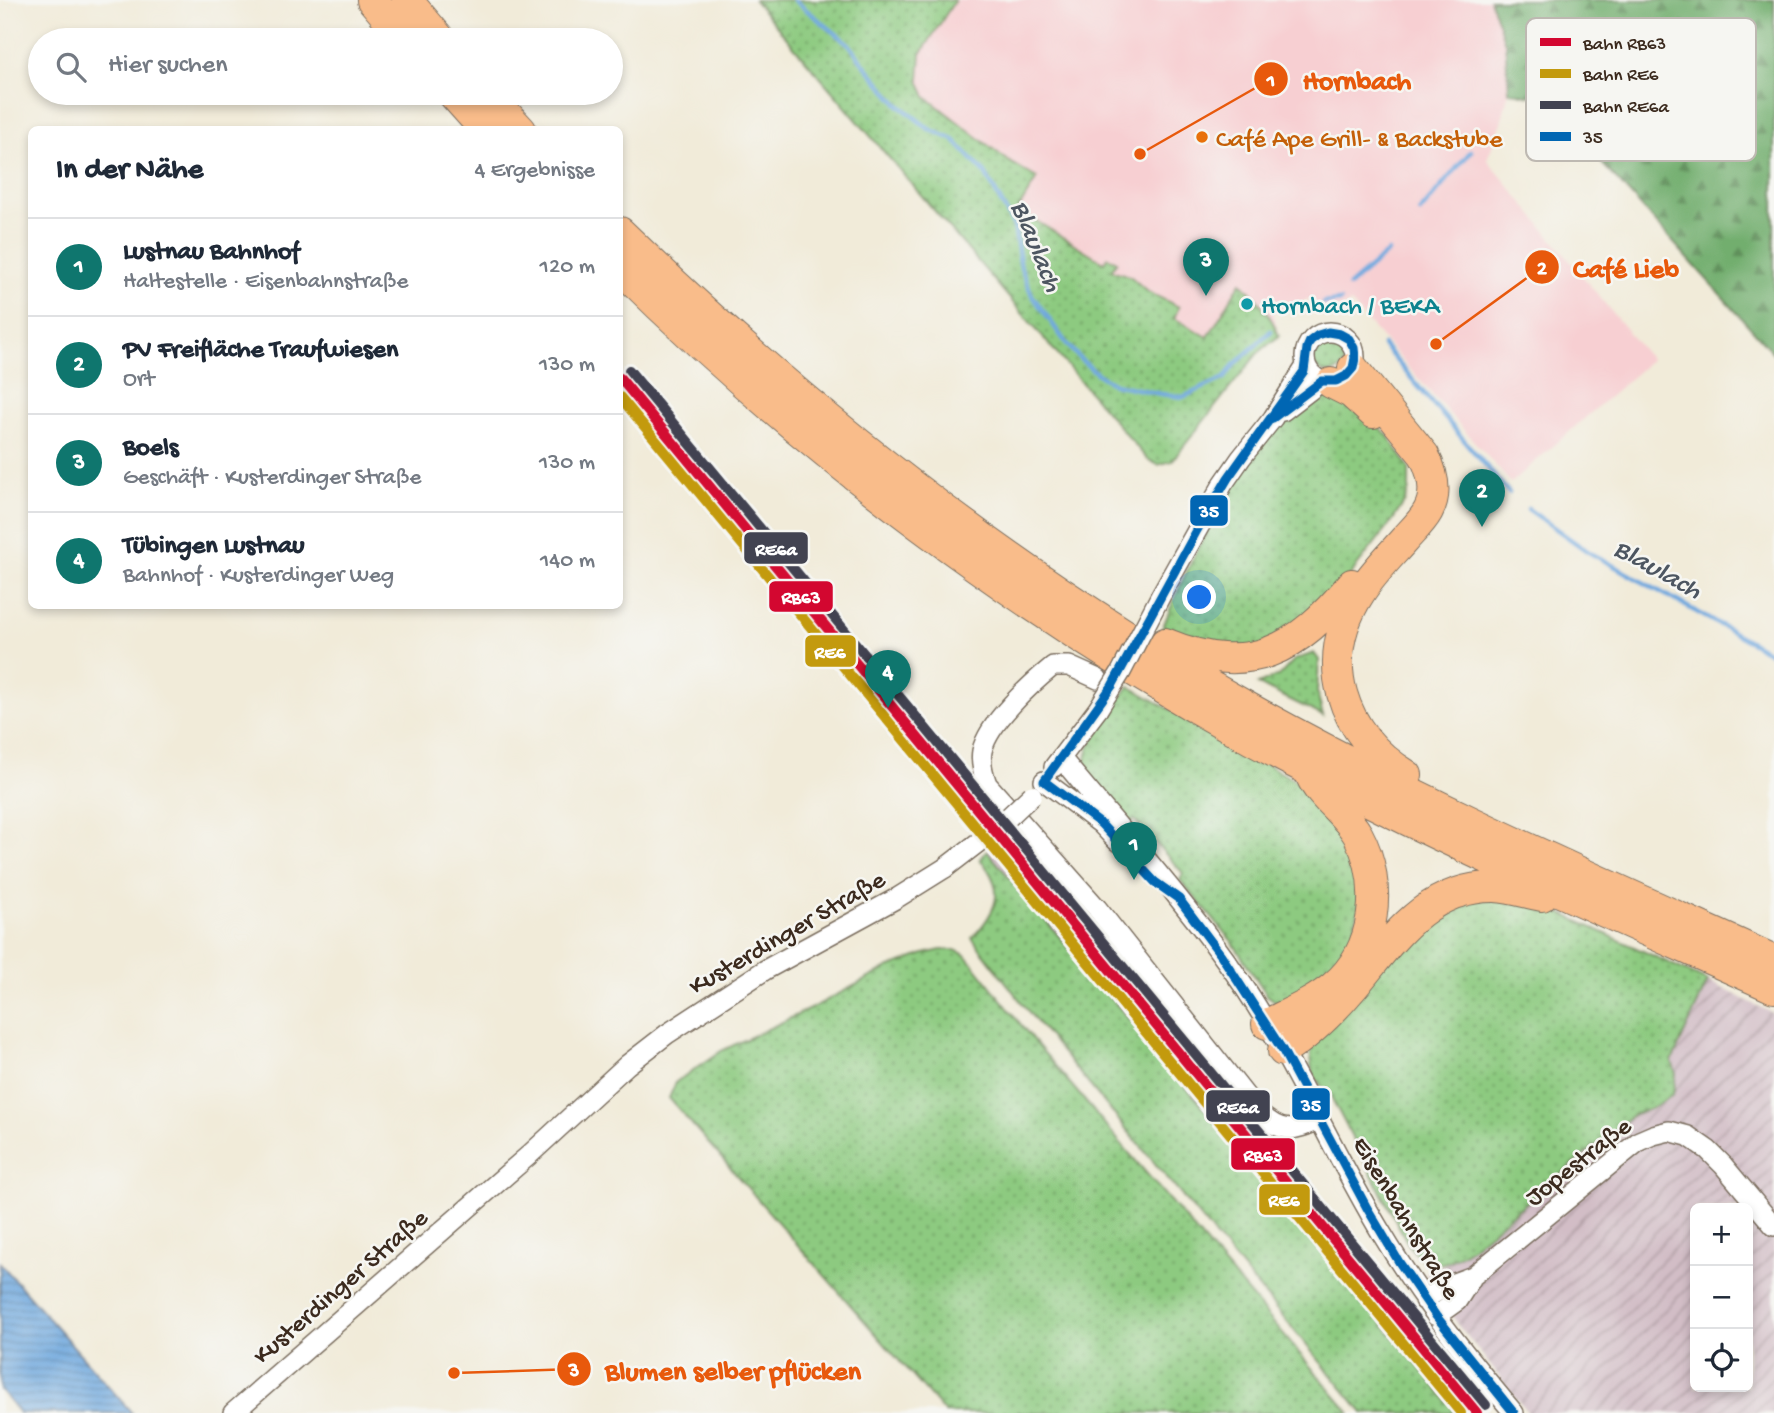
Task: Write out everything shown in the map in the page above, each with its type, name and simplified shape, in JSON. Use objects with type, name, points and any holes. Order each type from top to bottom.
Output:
[{"type":"highway","points":[[372,0],[396,28]]},
{"type":"highway","points":[[407,0],[431,28]]},
{"type":"highway","points":[[463,105],[481,126]]},
{"type":"highway","points":[[498,105],[517,126]]},
{"type":"highway","points":[[623,235],[737,342],[840,429],[970,529],[1106,622],[1173,664],[1356,765],[1491,831],[1774,960]]},
{"type":"highway","points":[[623,271],[712,355],[792,424],[958,554],[1094,645],[1204,712],[1308,769],[1566,894],[1774,988]]},
{"type":"highway","points":[[1106,622],[1138,629],[1187,652],[1230,659],[1264,654],[1285,645],[1309,630],[1333,606],[1402,519],[1413,500],[1418,479],[1415,465],[1400,442],[1335,377]]},
{"type":"highway","points":[[1335,377],[1424,455],[1430,468],[1433,497],[1428,512],[1376,572],[1348,613],[1340,635],[1338,656],[1341,691],[1353,723],[1372,749],[1390,765],[1466,806],[1491,831]]},
{"type":"highway","points":[[1267,1024],[1320,997],[1335,986],[1360,952],[1372,914],[1373,883],[1365,851],[1351,823],[1316,788],[1308,769]]},
{"type":"highway","points":[[1283,1052],[1317,1025],[1353,988],[1403,926],[1430,905],[1455,894],[1479,888],[1514,889],[1541,897],[1566,894]]},
{"type":"street","points":[[1329,331],[1337,332],[1348,339],[1355,354],[1335,377],[1315,378],[1306,366],[1305,351],[1308,343],[1314,337],[1329,331]]},
{"type":"street","name":"Kusterdinger Straße","points":[[233,1413],[528,1156],[627,1065],[667,1034],[765,970],[897,898],[945,868],[997,828],[1038,788],[1098,709],[1121,672],[1223,484],[1273,418],[1306,366]]},
{"type":"street","name":"Kusterdinger Straße","points":[[1273,418],[1335,377]]},
{"type":"street","points":[[1098,679],[1069,666],[1053,666],[1015,701],[994,729],[982,751],[987,784],[1097,908],[1259,1113],[1279,1128],[1289,1130],[1320,1119]]},
{"type":"street","name":"Eisenbahnstraße","points":[[1061,758],[1110,813],[1221,955],[1267,1024],[1367,1208],[1424,1300],[1514,1413]]},
{"type":"street","name":"Eisenbahnstraße","points":[[1038,788],[1101,824],[1155,882],[1179,899]]},
{"type":"street","name":"Jopestraße","points":[[1436,1316],[1457,1301],[1474,1276],[1639,1142],[1653,1135],[1669,1131],[1688,1136],[1708,1150],[1724,1165],[1774,1226]]},
{"type":"street","name":"Jopestraße","points":[[1424,1300],[1446,1286],[1474,1276]]},
{"type":"shaded area","points":[[931,0],[1490,0],[1505,43],[1509,91],[1500,127],[1487,159],[1651,360],[1511,483],[1351,303],[1329,310],[1309,299],[1273,312],[1279,336],[1258,353],[1172,461],[880,46]]},
{"type":"shaded area","points":[[1006,835],[1487,1413],[1457,1413],[1252,1165],[987,852]]},
{"type":"shaded area","points":[[1708,981],[1774,1014],[1774,1413],[1528,1413],[1457,1323],[1426,1273],[1471,1248],[1634,1114],[1659,1104],[1676,1074],[1672,1061]]},
{"type":"green space","points":[[754,0],[955,0],[921,54],[919,80],[926,97],[1011,163],[1037,178],[1018,210],[1104,262],[1108,257],[1117,262],[1111,270],[1130,276],[1148,292],[1179,307],[1174,318],[1208,337],[1241,282],[1268,314],[1279,336],[1258,353],[1172,461],[1158,465],[1147,459]]},
{"type":"green space","points":[[1490,0],[1774,0],[1774,354],[1600,161],[1756,161],[1756,18],[1526,18],[1526,95],[1509,91],[1505,43]]},
{"type":"green space","points":[[1329,341],[1340,346],[1345,357],[1340,368],[1329,373],[1318,368],[1313,357],[1318,346]]},
{"type":"green space","points":[[1324,392],[1371,420],[1388,436],[1409,468],[1409,489],[1393,520],[1333,597],[1257,649],[1160,634],[1198,548],[1249,461],[1300,402],[1308,396]]},
{"type":"green space","points":[[1314,653],[1319,660],[1317,692],[1323,716],[1258,684],[1280,675],[1294,660]]},
{"type":"green space","points":[[1129,686],[1303,785],[1367,870],[1347,964],[1280,1005],[1267,995],[1231,940],[1180,880],[1183,873],[1134,819],[1130,825],[1100,792],[1087,770],[1088,750],[1100,726]]},
{"type":"green space","points":[[987,851],[1457,1413],[1363,1413],[1032,1016],[972,938],[988,919],[996,900],[994,881],[980,859]]},
{"type":"green space","points":[[1464,898],[1539,903],[1708,981],[1672,1061],[1676,1074],[1673,1095],[1652,1108],[1634,1114],[1471,1248],[1451,1260],[1435,1264],[1421,1258],[1406,1240],[1329,1093],[1316,1078],[1311,1067],[1311,1054],[1312,1047],[1406,935]]},
{"type":"green space","points":[[941,950],[955,950],[966,955],[1034,1041],[1350,1413],[945,1413],[669,1098],[676,1082],[721,1051],[888,968]]},
{"type":"water","points":[[0,1263],[132,1413],[19,1413],[0,1390]]},
{"type":"waterway","name":"Blaulach","points":[[794,0],[849,44],[898,104],[929,129],[954,140],[985,173],[1014,226],[1021,268],[1032,295],[1066,343],[1099,375],[1114,384],[1183,397],[1225,378],[1233,366],[1271,331]]},
{"type":"waterway","points":[[1420,212],[1471,151]]},
{"type":"waterway","points":[[1349,286],[1388,252]]},
{"type":"waterway","name":"Blaulach","points":[[1323,303],[1340,301]]},
{"type":"waterway","name":"Blaulach","points":[[1383,345],[1509,493]]},
{"type":"waterway","name":"Blaulach","points":[[1528,509],[1587,551],[1774,655]]},
{"type":"rail line","name":"RE6a","points":[[629,370],[1486,1405]]},
{"type":"rail line","name":"RB63","points":[[623,382],[1477,1413]]},
{"type":"rail line","name":"RE6","points":[[623,401],[1461,1413]]},
{"type":"transit line","name":"35","points":[[1273,418],[1322,381],[1336,381],[1346,376],[1353,368],[1355,358],[1349,339],[1328,332],[1310,341],[1304,371],[1228,478],[1112,686],[1044,781],[1101,824],[1155,882],[1179,899],[1221,955],[1283,1051],[1399,1262],[1436,1316],[1514,1413]]},
{"type":"place","name":"Café Ape Grill- & Backstube","points":[[1202,137]]},
{"type":"place","name":"Hornbach","points":[[1140,154]]},
{"type":"place","name":"Boels","points":[[1206,296]]},
{"type":"place","name":"Hornbach / BEKA","points":[[1247,304]]},
{"type":"place","name":"Café Lieb","points":[[1436,344]]},
{"type":"place","name":"PV Freifläche Traufwiesen","points":[[1482,527]]},
{"type":"place","name":"Tübingen Lustnau","points":[[888,708]]},
{"type":"place","name":"Lustnau Bahnhof","points":[[1134,880]]},
{"type":"place","name":"Blumen selber pflücken","points":[[454,1373]]}]
